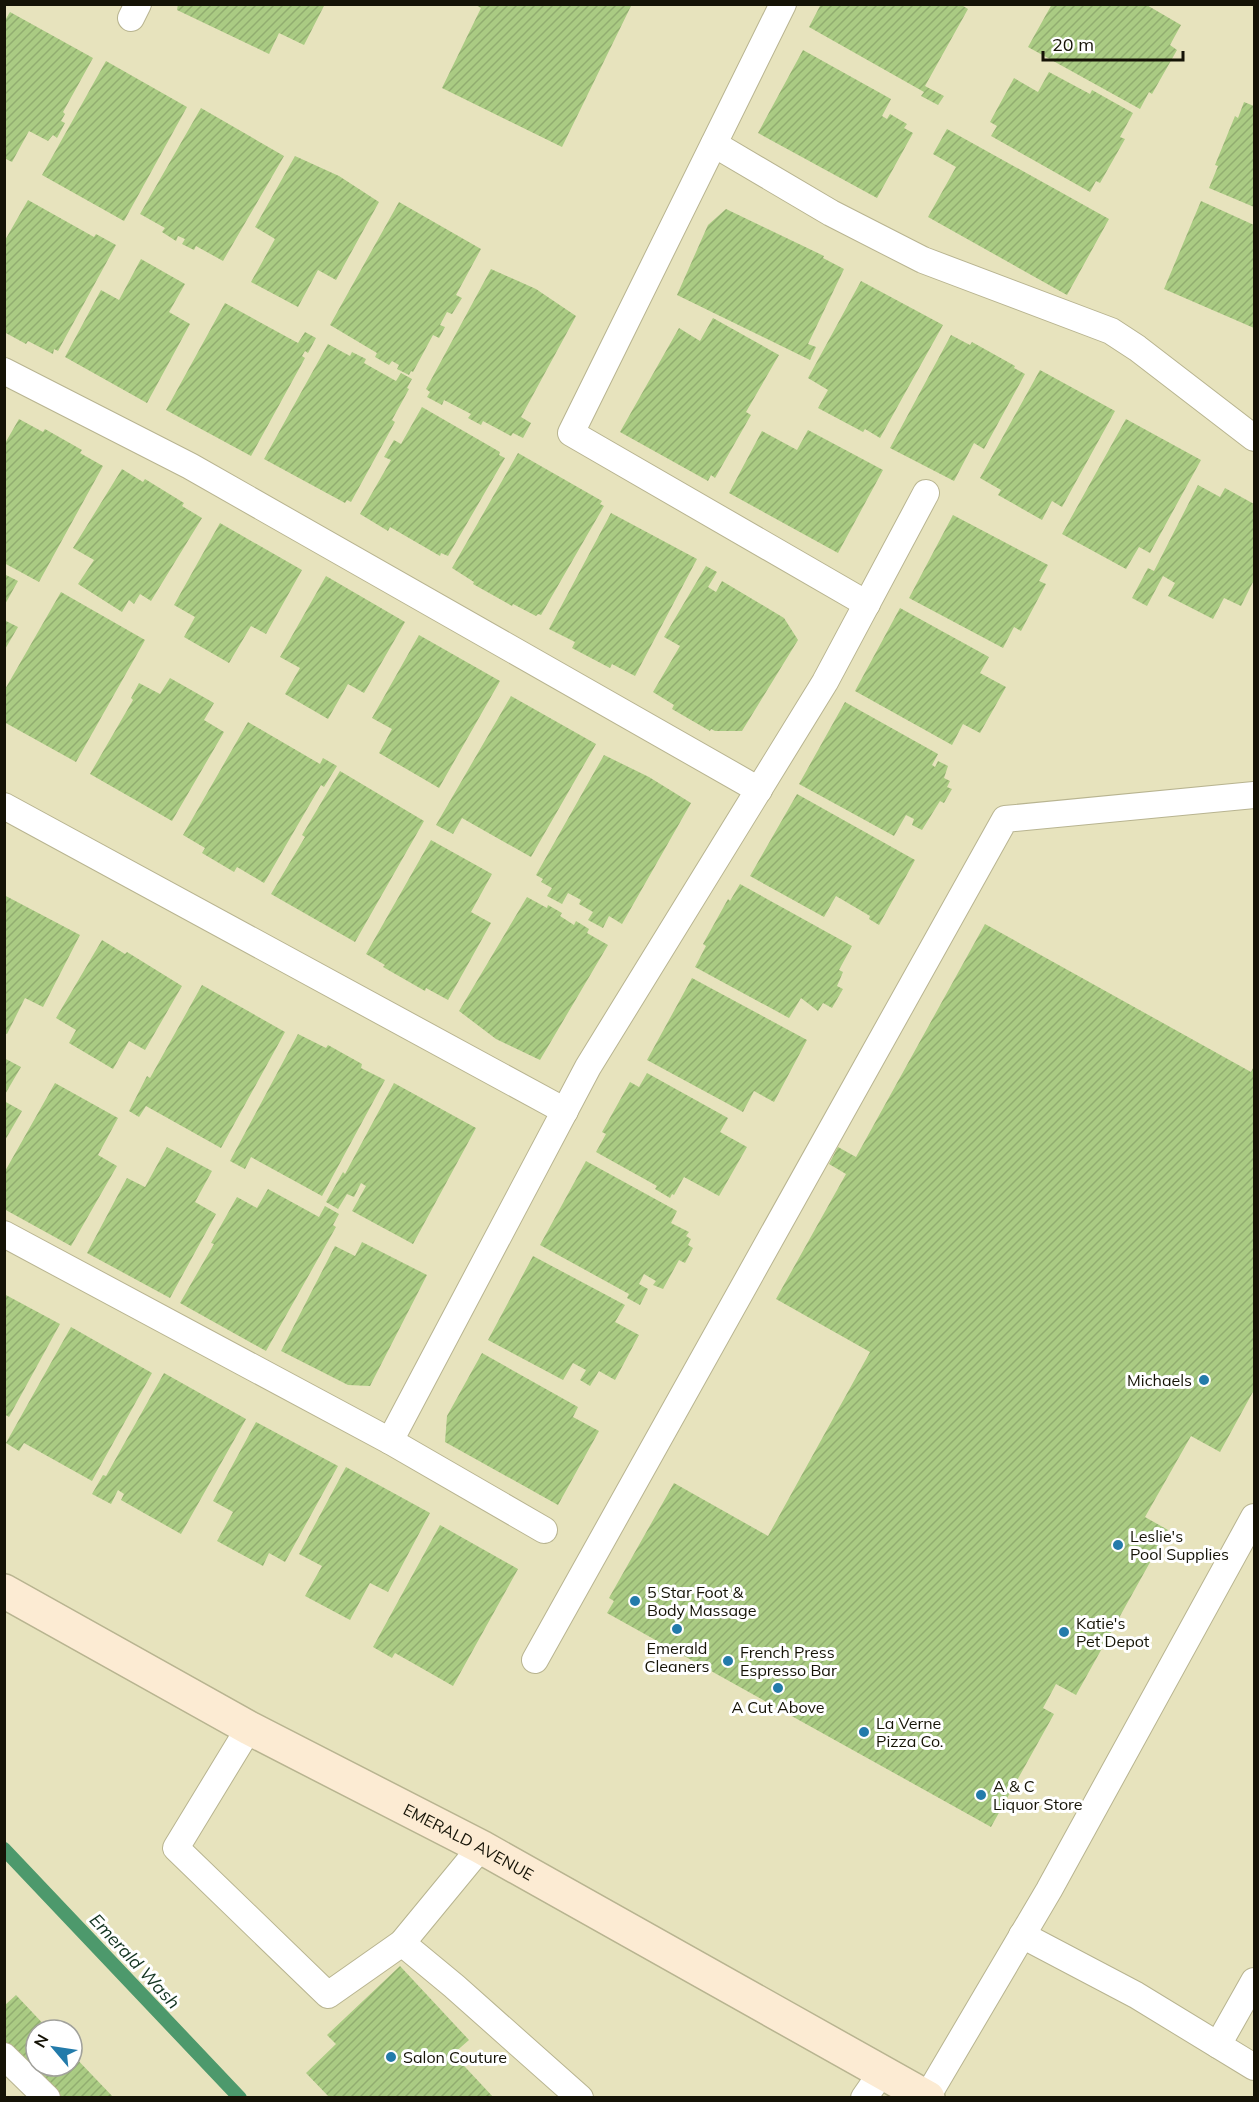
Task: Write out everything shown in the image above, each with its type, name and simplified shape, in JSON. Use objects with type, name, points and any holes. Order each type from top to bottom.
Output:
[{"type":"street","name":"EMERALD AVENUE","points":[[4,1591],[249,1728],[481,1847],[873,2085],[928,2097]]},
{"type":"lane","points":[[783,4],[571,433],[867,604]]},
{"type":"lane","points":[[714,144],[831,213],[923,260],[1111,331],[1137,348],[1254,438]]},
{"type":"lane","points":[[4,371],[190,466],[759,790]]},
{"type":"lane","points":[[390,1441],[588,1067],[825,682],[926,493]]},
{"type":"lane","points":[[535,1660],[1005,819],[1254,795]]},
{"type":"lane","points":[[4,806],[565,1111]]},
{"type":"lane","points":[[4,1234],[390,1441],[544,1530]]},
{"type":"lane","points":[[928,2097],[1049,1890],[1254,1516]]},
{"type":"lane","points":[[249,1728],[176,1848],[328,1995],[402,1943],[481,1847]]},
{"type":"lane","points":[[1022,1935],[1136,1995],[1254,2067]]},
{"type":"lane","points":[[402,1943],[580,2097]]},
{"type":"lane","points":[[1218,2045],[1254,1981]]},
{"type":"lane","points":[[4,2056],[46,2097]]},
{"type":"building","points":[[178,4],[325,4],[304,45],[279,33],[269,54],[177,10]]},
{"type":"building","points":[[474,4],[632,4],[562,147],[442,88],[481,8]]},
{"type":"building","points":[[821,4],[960,4],[968,9],[925,86],[944,96],[938,105],[921,96],[924,92],[809,27]]},
{"type":"building","points":[[1052,4],[1145,4],[1181,25],[1170,45],[1177,50],[1152,94],[1149,92],[1140,109],[1028,47]]},
{"type":"building","points":[[10,12],[93,58],[63,112],[65,114],[61,121],[65,123],[57,138],[53,135],[48,141],[29,131],[12,162],[4,158],[4,22]]},
{"type":"building","points":[[803,50],[891,99],[882,116],[887,119],[890,114],[907,124],[904,128],[913,133],[877,198],[758,133]]},
{"type":"building","points":[[106,61],[187,107],[124,221],[42,175]]},
{"type":"building","points":[[1049,72],[1090,94],[1092,90],[1133,113],[1120,137],[1125,139],[1100,183],[1096,181],[1090,192],[991,136],[997,126],[990,122],[1014,78],[1038,92]]},
{"type":"building","points":[[1244,102],[1254,106],[1254,207],[1209,188],[1218,166],[1215,165],[1235,116],[1238,118]]},
{"type":"building","points":[[201,108],[284,156],[223,261],[196,246],[194,250],[182,244],[185,239],[178,236],[176,241],[162,232],[165,228],[140,214]]},
{"type":"building","points":[[947,129],[1109,219],[1067,295],[928,217],[956,167],[933,154]]},
{"type":"building","points":[[295,156],[339,176],[379,202],[336,280],[318,270],[298,307],[251,282],[275,239],[255,227]]},
{"type":"building","points":[[28,200],[94,237],[96,234],[116,245],[58,351],[54,349],[53,354],[28,341],[26,344],[4,332],[4,242]]},
{"type":"building","points":[[1201,201],[1254,225],[1254,328],[1164,289]]},
{"type":"building","points":[[399,202],[481,249],[456,295],[462,298],[452,314],[447,312],[440,325],[445,327],[439,338],[433,335],[413,372],[411,371],[409,375],[397,369],[399,365],[392,361],[389,365],[375,357],[377,353],[330,325]]},
{"type":"building","points":[[726,209],[824,256],[823,258],[844,269],[808,344],[816,347],[810,360],[677,295],[708,225]]},
{"type":"building","points":[[141,259],[185,284],[169,312],[190,324],[147,403],[65,357],[101,290],[119,300]]},
{"type":"building","points":[[491,269],[536,289],[576,316],[521,417],[531,423],[523,438],[513,433],[511,436],[483,421],[481,425],[468,418],[471,414],[444,400],[442,405],[427,397],[430,392],[426,389]]},
{"type":"building","points":[[861,281],[943,325],[880,438],[865,429],[863,432],[818,408],[828,390],[808,378]]},
{"type":"building","points":[[225,303],[298,343],[305,332],[316,338],[308,353],[305,351],[302,356],[305,358],[251,456],[166,410]]},
{"type":"building","points":[[713,318],[779,355],[746,412],[751,415],[715,478],[711,475],[708,481],[620,432],[679,328],[700,341]]},
{"type":"building","points":[[951,335],[970,345],[972,342],[1025,374],[984,449],[974,443],[954,481],[890,448]]},
{"type":"building","points":[[328,344],[350,356],[352,352],[366,359],[364,363],[396,381],[401,373],[412,379],[392,420],[395,422],[351,502],[347,500],[345,503],[264,459]]},
{"type":"building","points":[[1040,370],[1115,411],[1062,507],[1052,501],[1042,520],[998,495],[1001,490],[980,478]]},
{"type":"building","points":[[422,407],[500,452],[499,455],[505,458],[448,556],[441,553],[440,556],[390,527],[388,531],[360,514],[391,460],[384,457],[394,440],[401,444]]},
{"type":"building","points":[[19,419],[43,432],[45,429],[82,450],[80,453],[103,466],[39,582],[4,563],[4,445]]},
{"type":"building","points":[[1126,419],[1201,460],[1150,553],[1139,547],[1126,569],[1062,534]]},
{"type":"building","points":[[808,430],[883,470],[838,553],[729,493],[762,431],[797,450]]},
{"type":"building","points":[[518,453],[602,501],[600,504],[604,506],[541,615],[536,616],[513,604],[512,606],[473,584],[474,582],[452,568]]},
{"type":"building","points":[[122,469],[143,482],[145,479],[184,503],[182,506],[202,518],[151,601],[140,594],[134,604],[129,600],[122,612],[78,584],[94,560],[73,548]]},
{"type":"building","points":[[1198,485],[1220,497],[1225,488],[1254,504],[1254,580],[1241,606],[1224,598],[1213,619],[1168,596],[1175,583],[1163,576],[1147,606],[1132,598],[1148,568],[1154,571]]},
{"type":"building","points":[[611,513],[697,559],[635,676],[612,664],[610,668],[572,648],[575,642],[549,629]]},
{"type":"building","points":[[953,515],[1048,565],[1039,581],[1046,584],[1021,631],[1014,627],[1003,648],[909,598]]},
{"type":"building","points":[[220,523],[302,570],[266,634],[251,626],[229,663],[184,637],[195,617],[174,605]]},
{"type":"building","points":[[706,566],[717,572],[708,587],[716,592],[722,581],[784,618],[798,640],[742,731],[711,729],[710,731],[672,709],[674,705],[653,692],[680,646],[664,637]]},
{"type":"building","points":[[4,574],[18,581],[4,606]]},
{"type":"building","points":[[326,576],[405,622],[364,693],[348,684],[328,719],[285,694],[300,668],[280,657]]},
{"type":"building","points":[[61,592],[145,640],[76,762],[4,722],[4,691]]},
{"type":"building","points":[[900,608],[989,657],[980,673],[1006,687],[980,733],[963,724],[952,745],[855,691]]},
{"type":"building","points":[[4,620],[18,627],[4,651]]},
{"type":"building","points":[[419,635],[500,681],[439,788],[379,753],[392,729],[372,718]]},
{"type":"building","points":[[170,678],[214,703],[204,720],[224,732],[172,821],[90,774],[133,700],[131,698],[139,683],[160,694]]},
{"type":"building","points":[[511,696],[596,744],[531,857],[462,818],[453,834],[436,825]]},
{"type":"building","points":[[845,702],[938,754],[932,765],[935,767],[938,761],[948,766],[944,778],[950,781],[947,787],[952,789],[944,803],[940,801],[922,830],[912,825],[914,819],[906,815],[894,836],[799,784]]},
{"type":"building","points":[[248,722],[320,764],[323,758],[337,766],[324,787],[321,785],[264,883],[237,867],[234,872],[202,853],[205,848],[183,835]]},
{"type":"building","points":[[604,755],[649,777],[691,803],[622,924],[609,916],[603,928],[588,920],[593,912],[579,904],[581,900],[568,893],[562,904],[547,896],[552,888],[541,882],[543,879],[536,875]]},
{"type":"building","points":[[340,771],[424,821],[355,942],[271,894],[305,837],[302,835]]},
{"type":"building","points":[[797,794],[915,860],[879,925],[869,919],[870,916],[836,896],[824,917],[750,876]]},
{"type":"building","points":[[431,840],[492,874],[471,912],[491,923],[448,1000],[426,988],[425,991],[383,967],[385,965],[366,954]]},
{"type":"building","points":[[740,884],[852,946],[839,970],[843,972],[837,986],[843,989],[832,1008],[823,1003],[818,1011],[801,998],[789,1018],[695,967],[706,946],[703,944],[728,899],[730,901]]},
{"type":"building","points":[[4,895],[80,935],[43,1007],[25,998],[7,1034],[4,1033]]},
{"type":"building","points":[[527,897],[562,913],[560,916],[574,925],[576,921],[589,929],[587,933],[608,945],[540,1060],[496,1039],[459,1011]]},
{"type":"building","points":[[985,924],[1251,1072],[1254,1066],[1254,1390],[1220,1452],[1191,1436],[1145,1517],[1168,1530],[1076,1695],[1056,1684],[1043,1708],[1054,1714],[991,1827],[607,1613],[614,1601],[609,1598],[674,1483],[768,1536],[870,1352],[776,1299],[846,1174],[829,1164],[838,1147],[856,1157]]},
{"type":"building","points":[[102,940],[125,954],[127,952],[182,986],[145,1050],[129,1041],[113,1069],[69,1043],[76,1030],[56,1018]]},
{"type":"building","points":[[692,978],[807,1040],[774,1102],[754,1091],[743,1112],[647,1060]]},
{"type":"building","points":[[202,985],[285,1032],[221,1148],[146,1106],[139,1117],[129,1111],[147,1076],[150,1078]]},
{"type":"building","points":[[298,1034],[326,1048],[328,1045],[362,1064],[361,1068],[385,1080],[322,1196],[251,1157],[245,1169],[230,1161]]},
{"type":"building","points":[[4,1058],[21,1067],[4,1096]]},
{"type":"building","points":[[647,1073],[728,1118],[720,1132],[747,1147],[719,1196],[684,1177],[670,1198],[655,1189],[657,1186],[596,1152],[606,1134],[602,1132],[630,1082],[639,1087]]},
{"type":"building","points":[[55,1083],[118,1118],[98,1155],[117,1166],[71,1246],[4,1209],[4,1173]]},
{"type":"building","points":[[394,1083],[476,1128],[413,1244],[352,1211],[366,1186],[361,1183],[354,1197],[347,1194],[338,1209],[326,1202],[343,1172],[345,1174]]},
{"type":"building","points":[[4,1101],[22,1111],[4,1142]]},
{"type":"building","points":[[167,1147],[212,1171],[195,1202],[216,1214],[170,1298],[87,1253],[127,1178],[145,1187]]},
{"type":"building","points":[[586,1161],[677,1211],[671,1223],[689,1232],[686,1236],[691,1239],[688,1245],[693,1248],[685,1263],[679,1260],[663,1289],[653,1285],[656,1281],[644,1274],[639,1284],[648,1289],[640,1305],[627,1298],[629,1294],[540,1245]]},
{"type":"building","points":[[268,1189],[319,1217],[325,1206],[339,1214],[333,1225],[336,1227],[266,1351],[180,1303],[214,1244],[211,1243],[237,1197],[257,1208]]},
{"type":"building","points":[[362,1242],[427,1275],[370,1386],[348,1385],[281,1351],[335,1246],[355,1256]]},
{"type":"building","points":[[533,1256],[625,1305],[615,1322],[639,1335],[615,1380],[599,1371],[590,1386],[580,1380],[586,1370],[573,1363],[563,1380],[488,1340]]},
{"type":"building","points":[[4,1294],[60,1324],[9,1417],[4,1414]]},
{"type":"building","points":[[71,1327],[152,1373],[92,1481],[24,1443],[19,1451],[6,1443]]},
{"type":"building","points":[[482,1353],[578,1407],[573,1417],[599,1431],[558,1505],[445,1442],[447,1416]]},
{"type":"building","points":[[164,1373],[246,1419],[181,1534],[121,1500],[124,1494],[118,1490],[111,1504],[92,1494],[103,1475],[106,1476]]},
{"type":"building","points":[[256,1422],[338,1466],[285,1562],[269,1553],[263,1566],[217,1541],[233,1512],[213,1501]]},
{"type":"building","points":[[346,1467],[430,1513],[388,1592],[370,1583],[350,1620],[305,1596],[322,1566],[299,1554]]},
{"type":"building","points":[[440,1525],[518,1569],[453,1686],[395,1653],[392,1658],[373,1647]]},
{"type":"building","points":[[400,1966],[469,2040],[453,2054],[494,2098],[330,2098],[306,2073],[336,2044],[327,2035]]},
{"type":"building","points":[[16,1995],[38,2018],[24,2018],[24,2064],[4,2043],[4,2006]]},
{"type":"building","points":[[84,2067],[114,2098],[56,2098],[37,2078],[84,2078]]},
{"type":"waterway","name":"Emerald Wash","points":[[4,1849],[240,2098]]},
{"type":"place","name":"Michaels","points":[[1204,1380]]},
{"type":"place","name":"Leslie's Pool Supplies","points":[[1118,1545]]},
{"type":"place","name":"5 Star Foot & Body Massage","points":[[635,1601]]},
{"type":"place","name":"Emerald Cleaners","points":[[677,1629]]},
{"type":"place","name":"Katie's Pet Depot","points":[[1064,1632]]},
{"type":"place","name":"French Press Espresso Bar","points":[[728,1661]]},
{"type":"place","name":"A Cut Above","points":[[778,1688]]},
{"type":"place","name":"La Verne Pizza Co.","points":[[864,1732]]},
{"type":"place","name":"A & C Liquor Store","points":[[981,1795]]},
{"type":"place","name":"Salon Couture","points":[[391,2057]]}]
